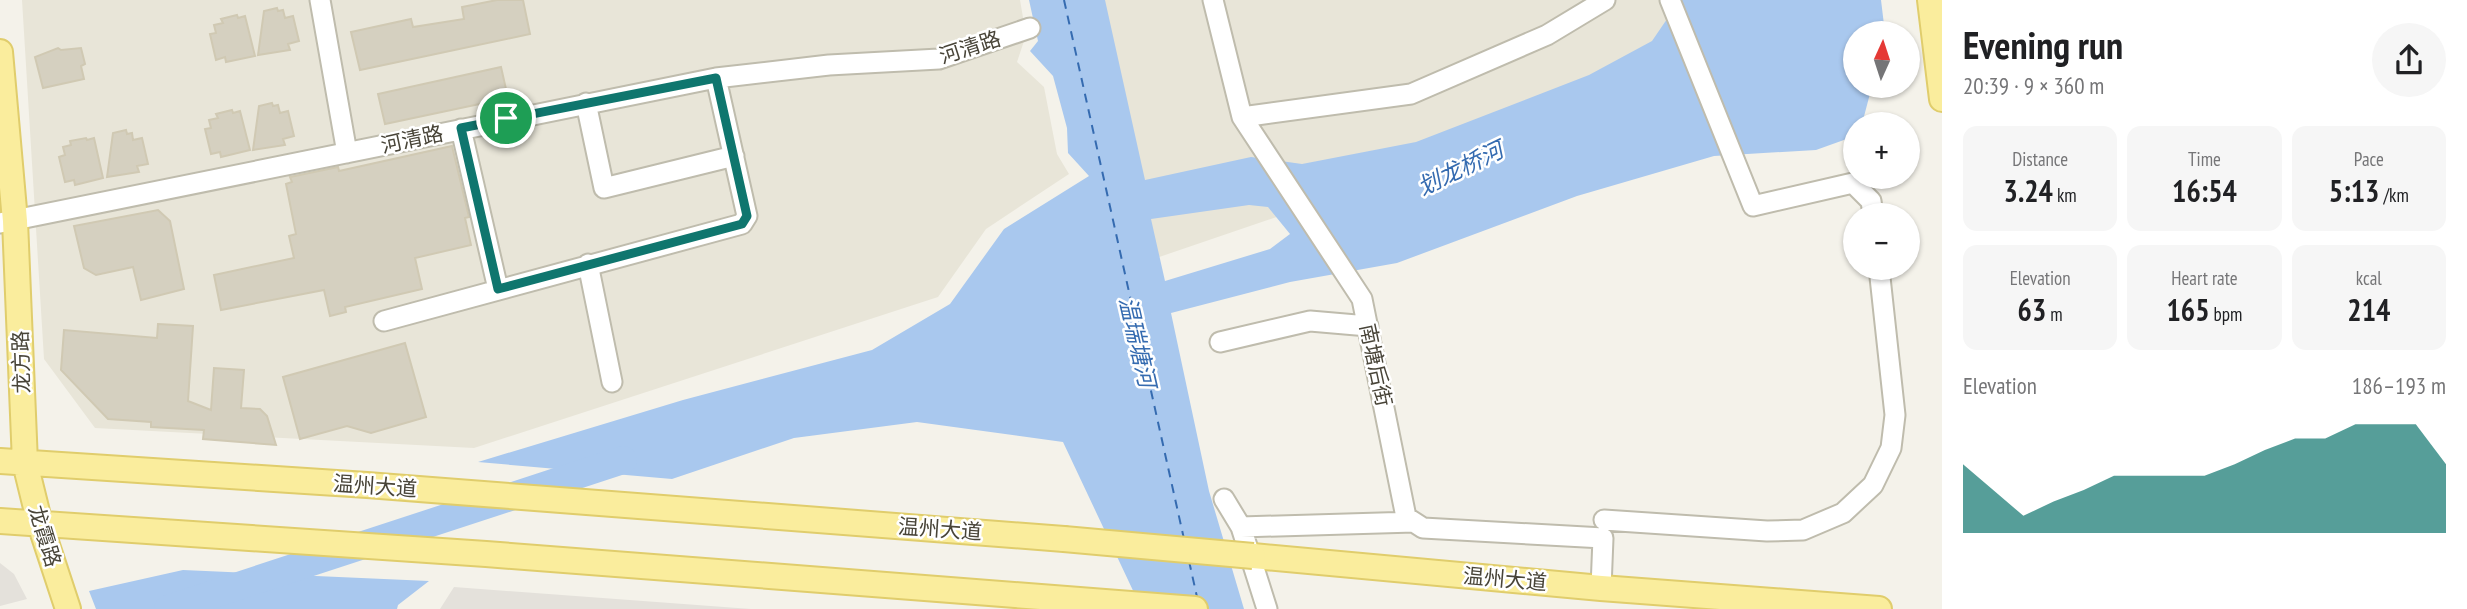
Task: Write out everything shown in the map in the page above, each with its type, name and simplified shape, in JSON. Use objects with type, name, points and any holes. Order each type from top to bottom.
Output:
[{"type":"main road","points":[[1930,0],[1942,99]]},
{"type":"main road","name":"龙方路","points":[[0,52],[7,222],[25,463]]},
{"type":"main road","name":"温州大道","points":[[0,461],[367,485],[1064,539],[1601,588],[1879,609]]},
{"type":"main road","name":"龙霞路","points":[[25,463],[40,524],[66,603]]},
{"type":"main road","points":[[0,521],[486,554],[1195,609]]},
{"type":"street","points":[[320,0],[347,153]]},
{"type":"street","name":"南塘后街","points":[[1213,0],[1242,117],[1362,299],[1406,517],[1414,522]]},
{"type":"street","points":[[1242,117],[1412,94],[1547,35],[1605,0]]},
{"type":"street","points":[[1670,0],[1753,206],[1853,183],[1871,203]]},
{"type":"street","name":"河清路","points":[[7,222],[716,78],[829,65],[939,60],[1030,28]]},
{"type":"street","points":[[384,321],[742,224],[747,216],[716,78]]},
{"type":"street","points":[[586,103],[604,188],[734,156]]},
{"type":"street","points":[[461,128],[498,289]]},
{"type":"street","points":[[588,264],[612,382]]},
{"type":"street","points":[[1241,527],[1414,522],[1423,528],[1604,520],[1767,531],[1803,530],[1843,513],[1873,485],[1891,448],[1895,415],[1880,280]]},
{"type":"street","points":[[1220,341],[1310,321],[1368,326]]},
{"type":"street","points":[[1224,499],[1241,527],[1266,609]]},
{"type":"street","points":[[1601,588],[1604,520]]},
{"type":"shaded area","points":[[22,0],[1020,0],[1026,35],[1017,62],[1044,87],[1057,154],[1069,174],[986,229],[938,297],[474,448],[95,428],[44,359]]},
{"type":"shaded area","points":[[1068,0],[1913,0],[1851,21],[1843,21],[1843,24],[1127,268]]},
{"type":"shaded area","points":[[0,563],[14,574],[27,599],[0,606]]},
{"type":"shaded area","points":[[454,587],[751,609],[440,609]]},
{"type":"water","points":[[1029,0],[1105,0],[1145,180],[1251,157],[1302,164],[1416,142],[1589,75],[1652,41],[1680,0],[1942,0],[1920,21],[1843,21],[1843,98],[1869,98],[1865,112],[1843,112],[1843,140],[1816,150],[1714,156],[1577,196],[1397,263],[1290,282],[1171,313],[1209,491],[1244,609],[1137,609],[1137,599],[1063,442],[917,422],[794,438],[672,479],[478,462],[683,400],[872,350],[950,304],[1004,229],[1089,176],[1068,153],[1067,128],[1053,76],[1030,51],[1038,41]],"holes":[[[1249,205],[1268,207],[1290,234],[1270,249],[1165,281],[1151,219]]]},
{"type":"water","points":[[183,570],[429,581],[398,605],[397,609],[96,609],[89,591]]},
{"type":"pier","points":[[1881,0],[1942,0],[1942,45],[1920,56],[1920,21],[1884,21]]},
{"type":"building","points":[[497,0],[523,0],[530,34],[360,70],[351,32],[411,19],[413,27],[464,19],[462,7]]},
{"type":"building","points":[[277,8],[278,11],[283,10],[285,18],[293,16],[299,41],[288,44],[290,50],[258,55],[264,11]]},
{"type":"building","points":[[237,15],[238,18],[245,16],[255,56],[226,62],[225,57],[216,60],[210,34],[216,33],[214,25],[223,23],[221,19]]},
{"type":"building","points":[[58,48],[81,48],[85,64],[81,66],[84,79],[43,88],[35,57]]},
{"type":"building","points":[[501,67],[508,98],[385,124],[378,94]]},
{"type":"building","points":[[272,103],[273,106],[278,105],[280,113],[288,111],[294,136],[283,139],[285,145],[253,150],[259,106]]},
{"type":"building","points":[[232,110],[233,113],[240,111],[250,150],[221,157],[220,152],[211,154],[205,129],[211,128],[209,120],[218,118],[216,114]]},
{"type":"building","points":[[126,130],[127,134],[132,133],[133,140],[142,138],[148,164],[137,166],[139,172],[107,177],[113,133]]},
{"type":"building","points":[[94,138],[103,178],[75,185],[74,180],[65,182],[59,157],[65,155],[63,147],[71,145],[70,141]]},
{"type":"building","points":[[452,146],[469,217],[465,218],[471,245],[415,258],[422,289],[345,307],[346,312],[330,316],[324,290],[221,310],[214,275],[294,258],[289,236],[296,234],[286,184],[292,182],[290,177],[338,167],[339,171]]},
{"type":"building","points":[[158,210],[170,221],[184,289],[141,300],[133,267],[96,275],[84,268],[74,226]]},
{"type":"building","points":[[158,324],[193,326],[188,401],[211,410],[214,368],[244,370],[241,408],[260,409],[267,416],[276,445],[203,439],[204,430],[151,427],[151,422],[108,419],[61,370],[64,330],[157,338]]},
{"type":"building","points":[[405,343],[426,417],[371,433],[347,426],[300,439],[283,377]]},
{"type":"waterway","points":[[168,609],[623,460]]},
{"type":"ferry route","points":[[1064,0],[1184,539]]},
{"type":"ferry route","points":[[1189,561],[1197,597]]},
{"type":"route","points":[[716,78],[747,216],[742,224],[498,289],[461,128],[506,118],[716,78]]},
{"type":"water label","name":"划龙桥河","points":[[1460,168]]},
{"type":"water label","name":"温瑞塘河","points":[[1138,342]]}]
